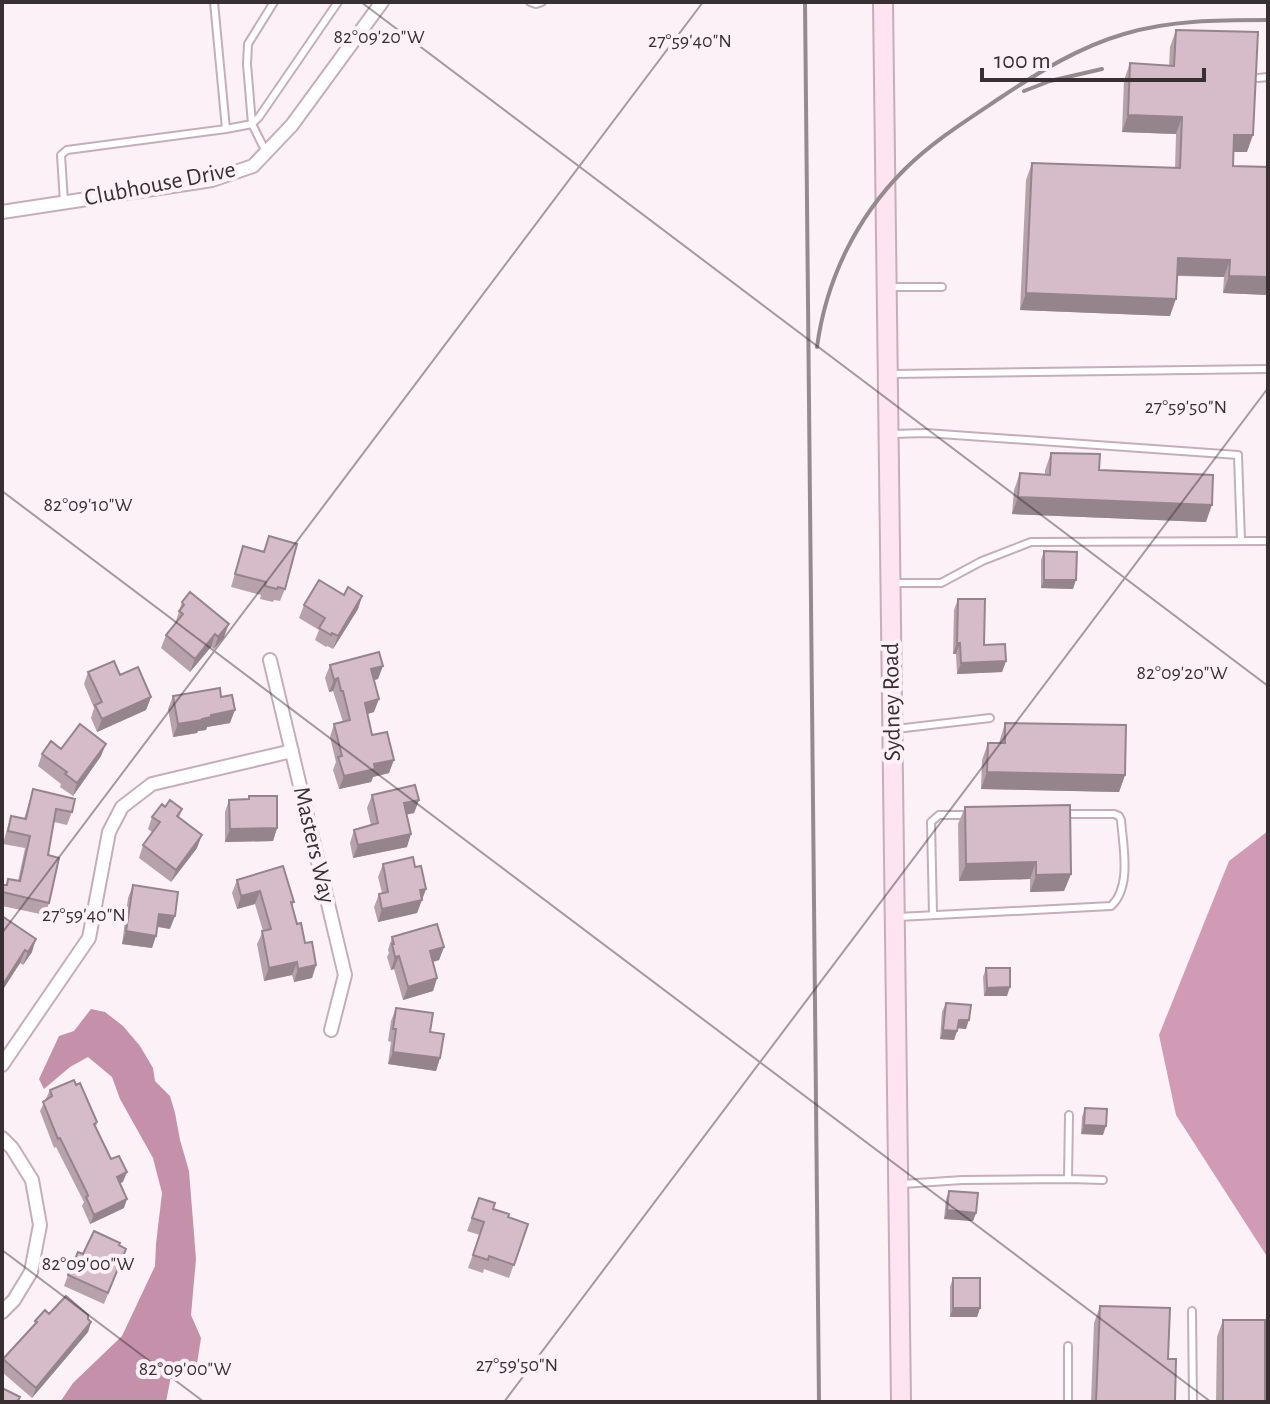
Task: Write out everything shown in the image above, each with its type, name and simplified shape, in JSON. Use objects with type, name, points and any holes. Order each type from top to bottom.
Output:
[{"type":"street","name":"Clubhouse Drive","points":[[2,212],[212,180],[253,166],[292,125],[382,2]]},
{"type":"street","name":"Sydney Road","points":[[883,2],[901,1402]]},
{"type":"street","name":"Masters Way","points":[[270,660],[345,975],[331,1030]]},
{"type":"street","points":[[2,1065],[89,938],[109,832],[122,807],[152,784],[292,751]]},
{"type":"street","points":[[2,1138],[32,1180],[40,1225],[31,1272],[14,1300],[2,1312]]},
{"type":"lane","points":[[214,2],[226,129]]},
{"type":"lane","points":[[266,152],[252,124],[248,44],[274,2]]},
{"type":"lane","points":[[64,202],[61,155],[67,150],[252,124],[338,2]]},
{"type":"lane","points":[[530,2],[542,2]]},
{"type":"lane","points":[[1258,78],[1268,77]]},
{"type":"lane","points":[[887,287],[942,287]]},
{"type":"lane","points":[[888,374],[1268,369]]},
{"type":"lane","points":[[889,434],[926,433],[1238,455],[1241,541]]},
{"type":"lane","points":[[891,583],[941,583],[982,561],[1031,542],[1268,541]]},
{"type":"lane","points":[[892,729],[990,718]]},
{"type":"lane","points":[[895,917],[1111,906],[1122,888],[1124,870],[1119,816],[1059,814]]},
{"type":"lane","points":[[933,915],[931,822],[939,815],[969,815]]},
{"type":"lane","points":[[1068,1179],[1069,1115]]},
{"type":"lane","points":[[898,1184],[962,1180],[1103,1180]]},
{"type":"lane","points":[[1192,1311],[1193,1402]]},
{"type":"lane","points":[[1068,1346],[1068,1402]]},
{"type":"shaded area","points":[[1268,831],[1268,1258],[1176,1115],[1159,1035],[1229,861]]},
{"type":"shaded area","points":[[91,1009],[105,1012],[123,1026],[140,1046],[153,1068],[155,1081],[170,1096],[189,1171],[196,1259],[191,1315],[201,1338],[196,1370],[171,1376],[166,1402],[60,1402],[73,1383],[122,1336],[155,1266],[162,1193],[153,1158],[120,1099],[112,1077],[88,1057],[70,1067],[44,1089],[39,1079],[59,1036],[74,1031]]},
{"type":"building","points":[[1176,30],[1258,32],[1253,135],[1234,135],[1233,166],[1268,167],[1268,277],[1229,276],[1230,260],[1178,258],[1176,299],[1026,293],[1032,163],[1180,168],[1182,117],[1128,115],[1130,63],[1174,66]]},
{"type":"building","points":[[1051,453],[1100,454],[1099,470],[1213,475],[1212,505],[1018,497],[1020,473],[1050,475]]},
{"type":"building","points":[[269,536],[297,544],[285,589],[265,586],[266,582],[235,574],[243,546],[264,552]]},
{"type":"building","points":[[1044,551],[1077,552],[1076,580],[1044,580]]},
{"type":"building","points":[[319,580],[344,595],[348,587],[362,596],[338,636],[319,628],[325,618],[304,605]]},
{"type":"building","points":[[190,592],[229,624],[218,637],[215,634],[195,659],[166,635],[183,614],[179,611]]},
{"type":"building","points":[[958,599],[985,599],[984,645],[1005,644],[1006,661],[961,663],[960,643],[957,643]]},
{"type":"building","points":[[379,652],[383,666],[371,669],[379,699],[365,703],[372,735],[387,732],[394,760],[374,764],[375,769],[344,776],[334,724],[350,720],[343,691],[338,678],[334,680],[330,665]]},
{"type":"building","points":[[114,661],[120,675],[138,667],[151,697],[102,719],[95,705],[102,702],[88,672]]},
{"type":"building","points":[[220,688],[221,697],[232,695],[235,710],[178,724],[173,696]]},
{"type":"building","points":[[1005,723],[1126,725],[1125,775],[987,772],[988,743],[1005,743]]},
{"type":"building","points":[[80,724],[106,744],[77,783],[42,754],[51,741],[61,749]]},
{"type":"building","points":[[415,785],[419,800],[404,803],[411,834],[358,845],[354,830],[378,823],[372,795]]},
{"type":"building","points":[[33,789],[75,799],[72,812],[56,809],[48,855],[59,858],[49,903],[2,892],[2,885],[7,885],[8,879],[20,881],[30,836],[8,831],[11,816],[26,819]]},
{"type":"building","points":[[249,796],[277,796],[277,828],[230,829],[229,800],[249,799]]},
{"type":"building","points":[[170,800],[182,809],[177,816],[202,835],[176,870],[143,845],[160,822],[152,817],[162,804],[165,807]]},
{"type":"building","points":[[1070,805],[1071,874],[1036,875],[1036,862],[966,864],[965,807]]},
{"type":"building","points":[[413,857],[415,867],[421,866],[426,889],[420,890],[422,900],[382,909],[379,894],[388,892],[383,864]]},
{"type":"building","points":[[283,866],[297,924],[301,923],[305,943],[312,942],[316,965],[298,969],[297,962],[269,968],[262,931],[271,929],[260,891],[241,896],[237,880]]},
{"type":"building","points":[[133,885],[178,892],[175,916],[159,914],[156,936],[126,931]]},
{"type":"building","points":[[2,916],[36,939],[28,952],[25,950],[2,986]]},
{"type":"building","points":[[437,924],[444,947],[430,951],[437,978],[408,987],[399,956],[395,957],[392,937]]},
{"type":"building","points":[[986,968],[1010,968],[1010,987],[987,988]]},
{"type":"building","points":[[946,1003],[971,1005],[969,1020],[959,1020],[957,1031],[943,1030]]},
{"type":"building","points":[[396,1008],[433,1013],[430,1032],[444,1034],[440,1058],[393,1052]]},
{"type":"building","points":[[74,1080],[76,1085],[80,1083],[97,1122],[94,1124],[111,1159],[119,1156],[127,1172],[117,1177],[127,1199],[94,1215],[87,1193],[58,1139],[43,1102],[52,1096],[50,1090]]},
{"type":"building","points":[[1085,1108],[1107,1109],[1106,1126],[1084,1125]]},
{"type":"building","points":[[949,1191],[978,1193],[976,1213],[947,1210]]},
{"type":"building","points":[[479,1198],[495,1203],[493,1209],[509,1214],[508,1217],[528,1224],[514,1265],[489,1256],[488,1260],[473,1255],[484,1222],[472,1218]]},
{"type":"building","points":[[94,1231],[126,1249],[108,1293],[68,1275],[78,1252],[83,1254]]},
{"type":"building","points":[[953,1278],[980,1278],[980,1308],[953,1308]]},
{"type":"building","points":[[66,1296],[88,1315],[91,1322],[36,1388],[3,1359],[45,1310],[49,1314]]},
{"type":"building","points":[[1100,1306],[1170,1308],[1168,1359],[1176,1359],[1175,1402],[1096,1402]]},
{"type":"building","points":[[1223,1320],[1265,1320],[1265,1402],[1223,1402]]},
{"type":"building","points":[[2,1388],[20,1397],[17,1402],[2,1402]]},
{"type":"railway","points":[[805,2],[819,1402]]},
{"type":"railway","points":[[817,347],[821,322],[836,274],[858,229],[871,208],[904,170],[950,132],[1045,70],[1107,39],[1177,23],[1268,20]]},
{"type":"railway","points":[[1024,91],[1050,81],[1102,69]]}]
